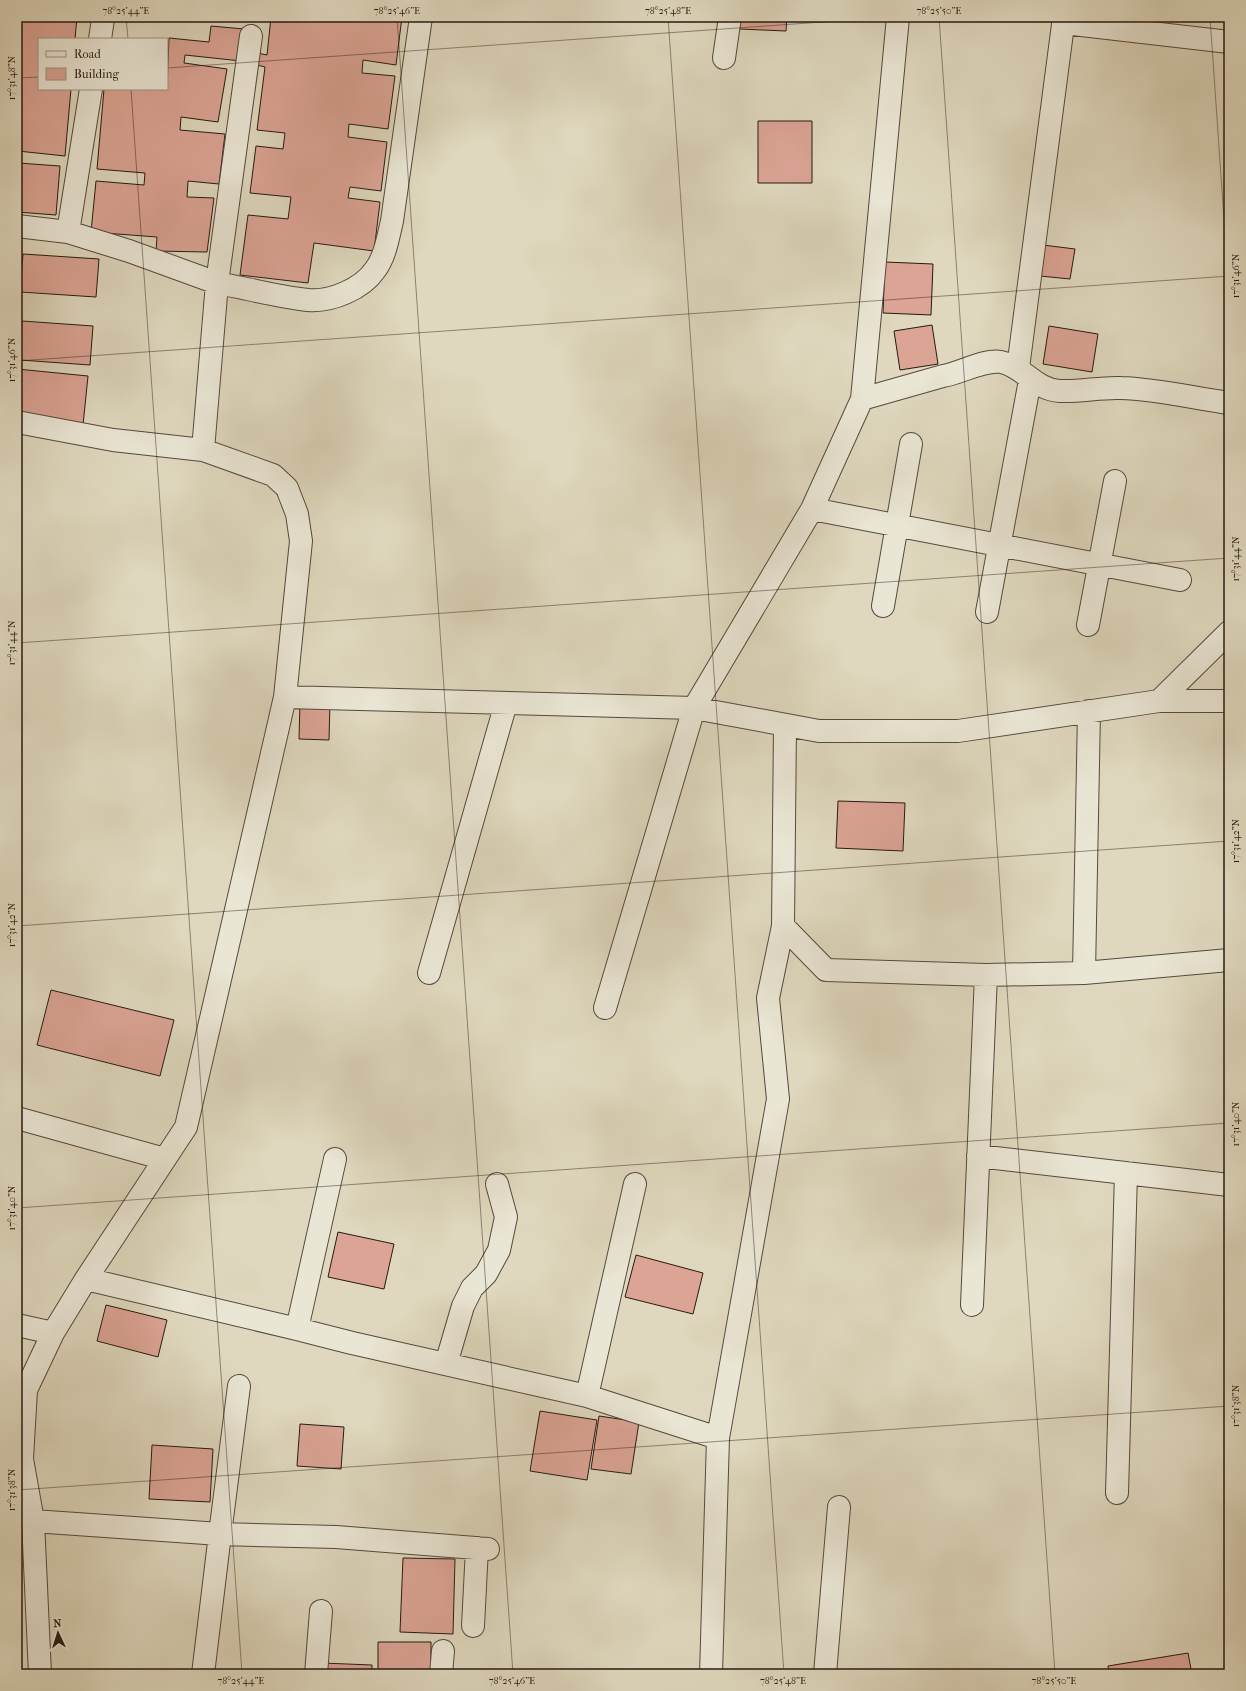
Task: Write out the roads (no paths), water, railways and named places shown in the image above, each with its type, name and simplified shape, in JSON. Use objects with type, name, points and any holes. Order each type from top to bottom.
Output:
[{"type":"street","points":[[17,226],[68,232],[129,251],[217,283],[309,300],[332,297],[357,287],[376,270],[386,247],[392,221],[421,17]]},
{"type":"street","points":[[724,58],[730,17]]},
{"type":"street","points":[[604,1008],[694,708],[812,509],[862,400],[898,17]]},
{"type":"street","points":[[987,612],[999,545],[1024,374],[1064,20],[1229,42]]},
{"type":"street","points":[[203,450],[217,283],[251,36]]},
{"type":"street","points":[[68,232],[91,90]]},
{"type":"street","points":[[862,400],[943,376],[955,374],[987,363],[1002,362],[1045,387],[1060,391],[1121,388],[1153,391],[1229,403]]},
{"type":"street","points":[[17,422],[113,440],[203,450],[273,475],[287,488],[297,514],[301,541],[285,696],[186,1127],[86,1279],[53,1333],[26,1390],[22,1458],[33,1521],[40,1674]]},
{"type":"street","points":[[883,606],[911,444]]},
{"type":"street","points":[[1088,625],[1115,481]]},
{"type":"street","points":[[812,509],[1180,580]]},
{"type":"street","points":[[1158,701],[1229,632]]},
{"type":"street","points":[[285,696],[694,708],[819,731],[958,731],[1158,701],[1229,701]]},
{"type":"street","points":[[429,973],[506,703]]},
{"type":"street","points":[[1084,972],[1089,711]]},
{"type":"street","points":[[711,1674],[718,1438],[778,1099],[768,998],[783,926],[785,725]]},
{"type":"street","points":[[783,926],[826,970],[986,975],[1084,972],[1229,960]]},
{"type":"street","points":[[972,1305],[986,975]]},
{"type":"street","points":[[17,1118],[165,1159]]},
{"type":"street","points":[[978,1156],[1229,1185]]},
{"type":"street","points":[[297,1329],[335,1159]]},
{"type":"street","points":[[1117,1493],[1126,1173]]},
{"type":"street","points":[[446,1364],[463,1306],[472,1288],[486,1274],[499,1250],[506,1217],[497,1184]]},
{"type":"street","points":[[587,1396],[635,1184]]},
{"type":"street","points":[[86,1279],[297,1329],[352,1344],[587,1396],[718,1438]]},
{"type":"street","points":[[17,1325],[53,1333]]},
{"type":"street","points":[[203,1674],[239,1386]]},
{"type":"street","points":[[825,1674],[839,1507]]},
{"type":"street","points":[[33,1521],[220,1534],[336,1537],[483,1549],[473,1626]]},
{"type":"street","points":[[316,1674],[321,1610]]},
{"type":"street","points":[[441,1674],[443,1651]]}]
